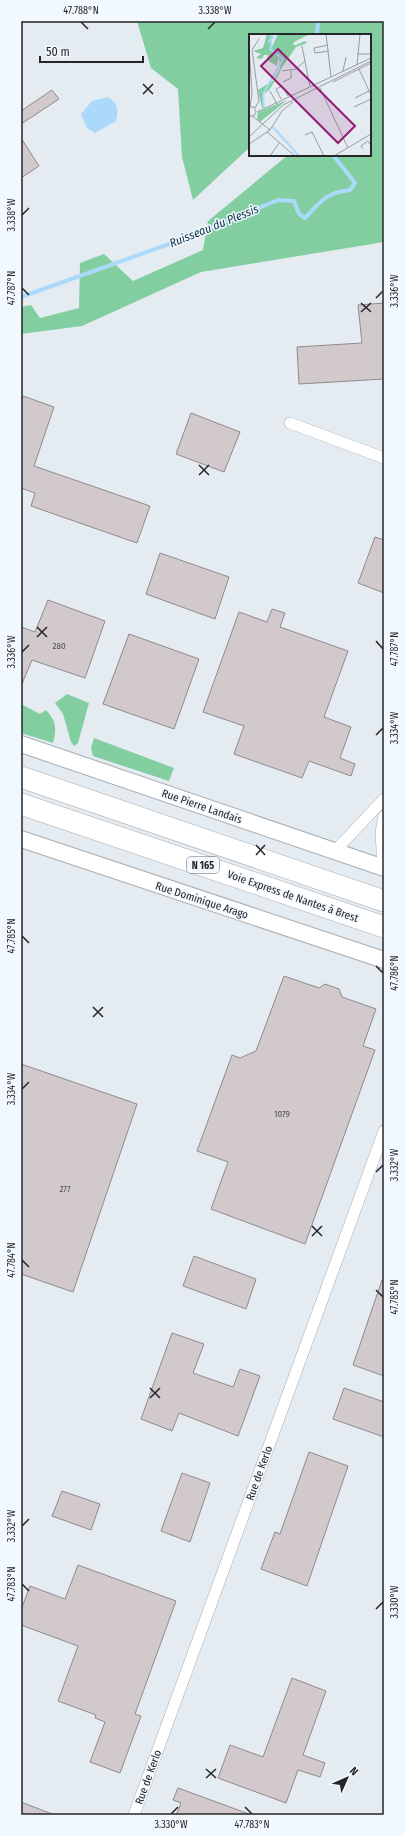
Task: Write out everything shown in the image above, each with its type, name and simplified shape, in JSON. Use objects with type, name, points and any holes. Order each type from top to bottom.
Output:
[{"type":"highway","name":"N 165","points":[[21,777],[384,901]]},
{"type":"highway","name":"Voie Express de Nantes à Brest","points":[[21,804],[384,927]]},
{"type":"street","points":[[290,423],[384,458]]},
{"type":"street","name":"Rue Pierre Landais","points":[[21,744],[383,867]]},
{"type":"street","points":[[336,851],[384,799]]},
{"type":"street","points":[[383,867],[381,832],[384,816]]},
{"type":"street","name":"Rue Dominique Arago","points":[[21,839],[384,960]]},
{"type":"street","name":"Rue de Kerlo","points":[[134,1815],[384,1131]]},
{"type":"green space","points":[[137,21],[384,21],[384,242],[201,272],[82,326],[21,334],[21,307],[31,305],[40,318],[79,308],[80,263],[104,254],[133,281],[203,250],[208,221],[287,156],[371,156],[371,34],[249,34],[249,148],[193,200],[182,157],[178,89],[151,68]]},
{"type":"green space","points":[[67,694],[89,703],[78,743],[74,746],[71,742],[63,714],[55,703]]},
{"type":"green space","points":[[21,704],[40,714],[46,710],[52,717],[55,725],[53,743],[21,733]]},
{"type":"green space","points":[[94,738],[174,768],[169,781],[93,756],[91,748]]},
{"type":"water","points":[[108,97],[117,107],[116,121],[95,133],[87,128],[81,114],[92,101]]},
{"type":"building","points":[[52,90],[59,99],[21,124],[21,111]]},
{"type":"building","points":[[21,138],[39,166],[21,178]]},
{"type":"building","points":[[384,303],[384,379],[299,384],[297,347],[362,343],[358,305]]},
{"type":"building","points":[[23,396],[54,407],[34,466],[150,506],[137,543],[31,506],[35,493],[21,488],[21,403]]},
{"type":"building","points":[[191,413],[240,432],[224,472],[176,454]]},
{"type":"building","points":[[375,537],[384,540],[384,593],[358,583]]},
{"type":"building","points":[[160,553],[229,577],[215,619],[146,594]]},
{"type":"building","points":[[48,600],[105,621],[85,678],[32,660],[21,686],[21,627],[35,632]]},
{"type":"building","points":[[272,609],[285,613],[280,627],[348,651],[324,717],[351,727],[340,758],[355,764],[351,776],[309,761],[302,778],[234,754],[244,726],[203,712],[239,612],[267,622]]},
{"type":"building","points":[[129,634],[199,659],[174,729],[103,704]]},
{"type":"building","points":[[284,976],[319,988],[325,984],[339,989],[342,997],[376,1009],[363,1046],[375,1050],[305,1244],[211,1209],[228,1162],[197,1151],[232,1055],[240,1058],[256,1051]]},
{"type":"building","points":[[21,1064],[137,1104],[73,1292],[21,1274]]},
{"type":"building","points":[[194,1256],[256,1279],[246,1309],[183,1286]]},
{"type":"building","points":[[382,1280],[384,1280],[384,1376],[353,1365]]},
{"type":"building","points":[[172,1333],[204,1344],[193,1373],[233,1387],[240,1369],[260,1376],[238,1436],[179,1413],[172,1431],[141,1419]]},
{"type":"building","points":[[344,1388],[384,1402],[384,1437],[333,1419]]},
{"type":"building","points":[[309,1452],[348,1466],[307,1586],[261,1569],[275,1532],[280,1534]]},
{"type":"building","points":[[182,1473],[210,1483],[190,1542],[161,1531]]},
{"type":"building","points":[[62,1491],[100,1504],[91,1530],[52,1516]]},
{"type":"building","points":[[78,1565],[176,1601],[135,1714],[141,1716],[120,1773],[90,1762],[105,1722],[95,1718],[96,1715],[58,1701],[78,1646],[21,1625],[21,1610],[30,1586],[65,1599]]},
{"type":"building","points":[[292,1678],[326,1691],[303,1755],[325,1763],[320,1777],[298,1770],[286,1803],[218,1778],[230,1745],[263,1757]]},
{"type":"building","points":[[178,1788],[249,1814],[176,1815],[181,1803],[173,1800]]},
{"type":"building","points":[[21,1802],[52,1814],[52,1815],[21,1815]]},
{"type":"waterway","name":"Ruisseau du Plessis","points":[[317,34],[318,21]]},
{"type":"waterway","name":"Ruisseau du Plessis","points":[[21,297],[186,238],[278,200],[294,201],[299,214],[305,218],[324,199],[335,193],[350,190],[355,183],[334,156]]}]
